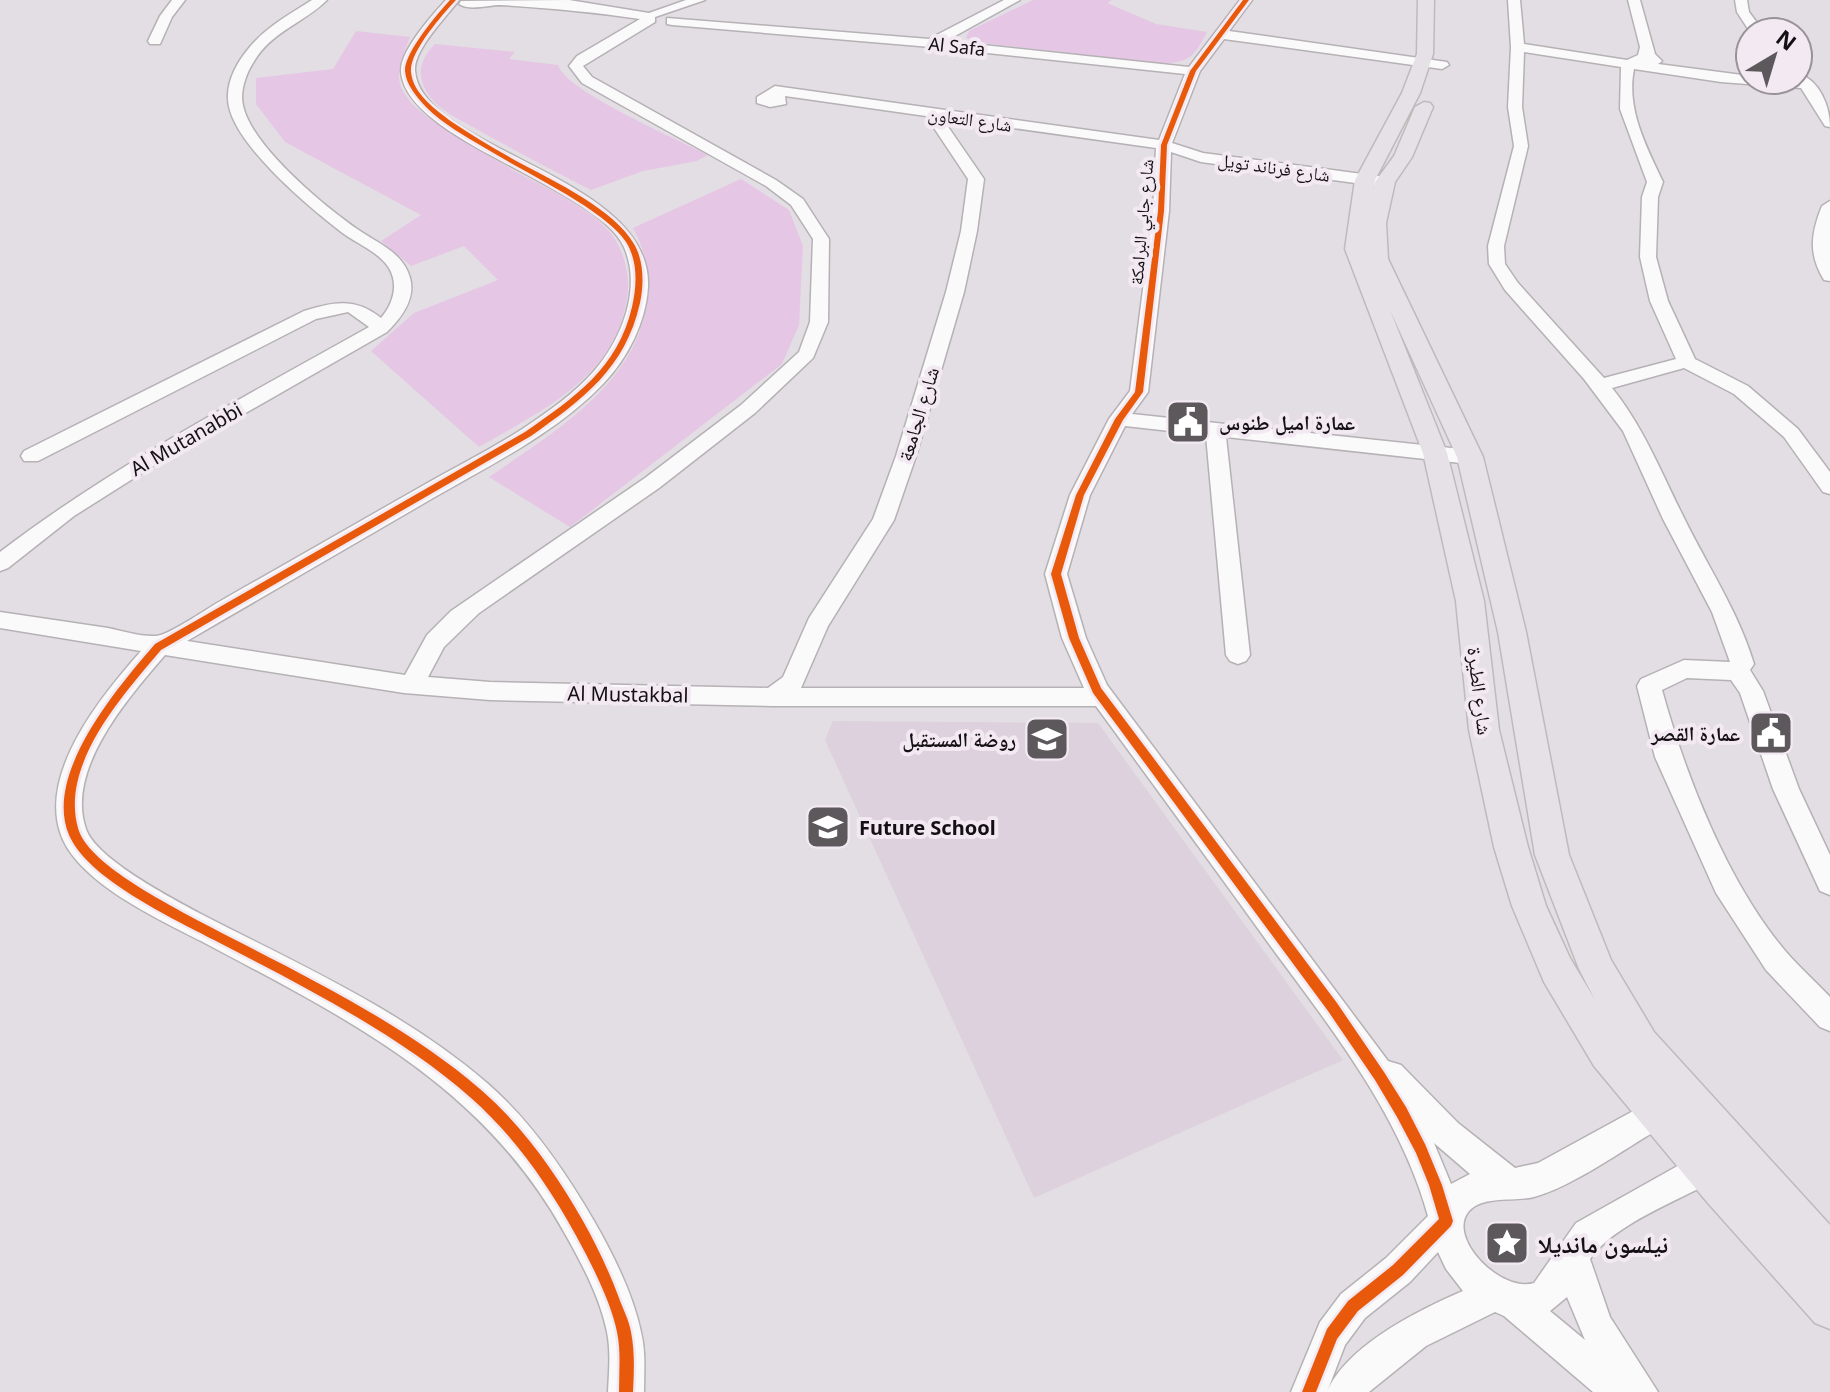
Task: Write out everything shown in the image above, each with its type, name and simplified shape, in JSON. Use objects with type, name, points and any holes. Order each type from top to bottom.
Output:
[{"type":"main road","name":"شارع الطيرة","points":[[1426,0],[1432,64]]},
{"type":"main road","name":"شارع الطيرة","points":[[1439,0],[1432,64],[1411,93],[1375,181],[1355,249],[1435,453],[1470,601],[1484,730],[1511,847],[1529,906],[1557,970],[1607,1053],[1704,1169],[1830,1308]]},
{"type":"main road","name":"شارع الطيرة","points":[[1375,181],[1377,259],[1470,457],[1512,632],[1552,855],[1597,969],[1641,1045],[1830,1256]]},
{"type":"street","points":[[155,41],[166,16],[179,0]]},
{"type":"street","points":[[31,456],[310,315],[349,305],[358,308],[381,328],[394,316],[403,297],[399,271],[392,260],[292,184],[269,159],[243,121],[235,102],[245,63],[261,43],[321,0]]},
{"type":"street","points":[[546,0],[663,16]]},
{"type":"street","points":[[413,684],[430,645],[445,627],[652,483],[748,409],[807,354],[819,322],[821,239],[797,202],[771,183],[587,80],[576,66],[582,59],[623,36],[700,0]]},
{"type":"street","points":[[931,43],[1014,0]]},
{"type":"street","name":"شارع جابي البرامكة","points":[[1246,0],[1193,71],[1164,145],[1161,211],[1139,392],[1119,419],[1080,495],[1056,574],[1074,638],[1101,697],[1345,1025]]},
{"type":"street","points":[[1514,0],[1518,47],[1515,107],[1521,146],[1512,193],[1496,246],[1497,264],[1511,286],[1598,386],[1633,432],[1654,470],[1675,521],[1721,605],[1742,664],[1738,671]]},
{"type":"street","points":[[1634,0],[1646,48],[1653,60],[1682,73]]},
{"type":"street","points":[[579,6],[462,1],[436,23],[412,55],[408,71],[411,86],[437,116],[574,195],[625,235],[632,247],[639,286],[626,338],[615,360],[573,402],[528,434],[158,647],[116,695],[89,740],[76,771],[69,805],[73,833],[90,857],[153,902],[372,1021],[454,1075],[500,1117],[563,1199],[603,1271],[625,1336],[626,1392]]},
{"type":"street","name":"Al Safa","points":[[663,16],[1193,71]]},
{"type":"street","points":[[1219,34],[1432,64]]},
{"type":"street","points":[[1518,47],[1734,79]]},
{"type":"street","points":[[1646,48],[1644,57],[1628,64],[1623,79],[1632,133],[1655,182],[1650,197],[1648,257],[1659,301],[1687,362],[1741,390],[1791,433],[1830,487]]},
{"type":"street","name":"شارع التعاون","points":[[775,90],[1164,145]]},
{"type":"street","points":[[1814,96],[1830,123]]},
{"type":"street","name":"شارع الجامعة","points":[[773,697],[792,683],[817,624],[883,520],[906,456],[955,292],[969,231],[976,179],[931,113]]},
{"type":"street","name":"شارع فرناند تويل","points":[[1164,145],[1201,157],[1375,181]]},
{"type":"street","points":[[1830,206],[1818,241],[1820,257],[1830,276]]},
{"type":"street","name":"Al Mutanabbi","points":[[0,563],[67,511],[146,461],[381,328]]},
{"type":"street","points":[[1598,386],[1687,362]]},
{"type":"street","points":[[1119,419],[1470,457]]},
{"type":"street","points":[[1215,430],[1238,655]]},
{"type":"street","points":[[0,620],[158,647]]},
{"type":"street","name":"Al Mustakbal","points":[[158,647],[413,684],[490,691],[773,697],[1101,697]]},
{"type":"street","points":[[1738,671],[1684,669],[1649,686],[1655,718],[1668,757],[1726,885],[1776,961],[1830,1017]]},
{"type":"street","points":[[1738,671],[1751,691],[1786,789],[1830,883]]},
{"type":"street","points":[[1345,1025],[1454,1142],[1475,1161],[1511,1184]]},
{"type":"street","points":[[1345,1025],[1423,1149],[1437,1181],[1458,1258],[1469,1274],[1505,1299],[1620,1392]]},
{"type":"street","points":[[1309,1392],[1332,1334],[1353,1306],[1398,1270],[1446,1221],[1453,1205],[1464,1194],[1477,1187],[1539,1180],[1657,1113],[1711,1126],[1704,1169],[1586,1236],[1549,1292],[1538,1300],[1522,1304],[1505,1299],[1457,1309],[1360,1374],[1345,1392]]},
{"type":"street","points":[[1573,1259],[1582,1297],[1593,1324],[1640,1392]]},
{"type":"shaded area","points":[[1033,0],[1112,0],[1107,3],[1156,24],[1207,32],[1190,57],[1161,64],[975,42],[966,38],[969,31]]},
{"type":"shaded area","points":[[356,31],[410,37],[399,78],[403,91],[413,104],[465,141],[589,214],[608,230],[625,262],[627,298],[620,326],[608,350],[572,389],[527,420],[479,447],[371,351],[414,313],[498,280],[464,246],[411,266],[381,241],[421,215],[285,142],[256,104],[256,78],[333,69]]},
{"type":"shaded area","points":[[435,44],[515,52],[509,59],[558,65],[565,76],[601,101],[708,155],[697,161],[643,171],[591,190],[476,129],[435,103],[426,91],[421,70],[425,56]]},
{"type":"shaded area","points":[[741,179],[789,210],[803,246],[799,325],[782,364],[570,527],[489,477],[567,422],[591,401],[630,352],[642,324],[647,293],[645,259],[633,228]]},
{"type":"shaded area","points":[[833,721],[1098,723],[1343,1060],[1034,1198],[825,740]]},
{"type":"cycle path","points":[[453,0],[426,33],[410,63],[408,71],[416,93],[437,114],[467,135],[576,197],[606,217],[626,237],[636,258],[639,281],[638,296],[624,342],[613,360],[584,392],[528,434],[158,647],[93,732],[72,783],[69,808],[73,832],[81,846],[130,887],[392,1033],[452,1074],[502,1120],[569,1209],[602,1273],[624,1334],[626,1392]]},
{"type":"cycle path","points":[[1246,0],[1193,71],[1164,145],[1161,211],[1139,392],[1119,419],[1080,495],[1056,574],[1074,638],[1097,690],[1357,1041],[1401,1112],[1435,1185],[1446,1221],[1398,1270],[1353,1306],[1332,1334],[1309,1392]]},
{"type":"place","name":"عمارة اميل طنوس","points":[[1188,422]]},
{"type":"place","name":"عمارة القصر","points":[[1771,733]]},
{"type":"place","name":"روضة المستقبل","points":[[1047,739]]},
{"type":"place","name":"Future School","points":[[828,827]]},
{"type":"place","name":"نيلسون مانديلا","points":[[1507,1243]]}]
